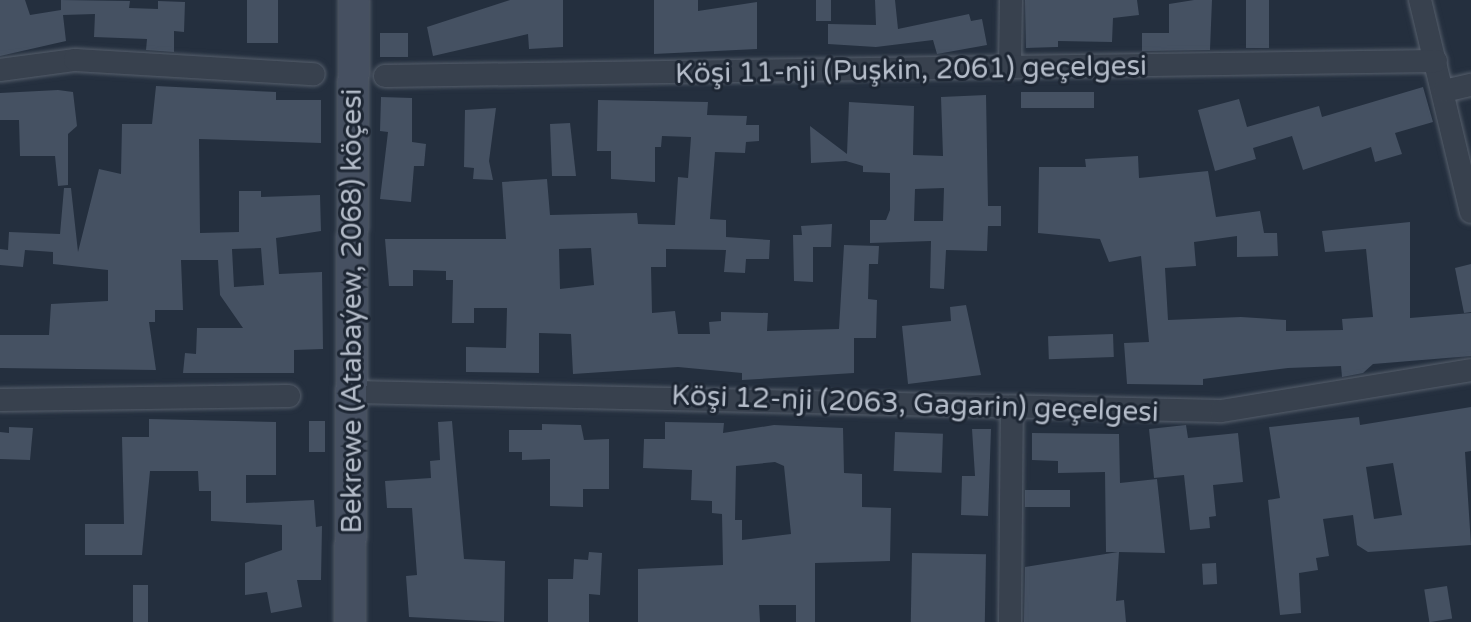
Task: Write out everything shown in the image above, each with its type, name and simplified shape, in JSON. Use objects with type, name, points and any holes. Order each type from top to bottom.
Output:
[{"type":"main road","name":"Bekrewe (Atabaýew, 2068) köçesi","points":[[350,622],[355,392],[354,0]]},
{"type":"street","points":[[1010,68],[1011,0]]},
{"type":"street","points":[[1420,0],[1471,212]]},
{"type":"street","points":[[0,70],[75,60],[314,74]]},
{"type":"street","name":"Köşi 11-nji (Puşkin, 2061) geçelgesi","points":[[385,76],[1436,61]]},
{"type":"street","points":[[1444,91],[1471,85]]},
{"type":"street","name":"Köşi 12-nji (2063, Gagarin) geçelgesi","points":[[355,392],[899,401],[1012,409],[1221,411],[1471,370]]},
{"type":"street","points":[[0,400],[289,396]]},
{"type":"street","points":[[1010,622],[1012,409]]},
{"type":"building","points":[[0,0],[25,0],[30,15],[61,10],[61,0],[130,1],[129,8],[158,9],[158,1],[185,2],[184,32],[174,31],[174,52],[146,50],[147,39],[94,37],[95,14],[63,15],[66,41],[0,56]]},
{"type":"building","points":[[247,0],[278,0],[278,43],[247,43]]},
{"type":"building","points":[[510,0],[563,0],[563,47],[529,49],[528,34],[433,56],[427,27]]},
{"type":"building","points":[[654,0],[698,0],[698,11],[757,2],[757,49],[654,54]]},
{"type":"building","points":[[816,0],[831,0],[831,21],[816,21]]},
{"type":"building","points":[[875,0],[895,0],[898,29],[969,14],[971,21],[982,19],[987,45],[937,54],[933,40],[876,47],[828,44],[828,24],[876,25]]},
{"type":"building","points":[[1025,0],[1137,0],[1139,15],[1113,18],[1112,42],[1058,41],[1058,47],[1026,48]]},
{"type":"building","points":[[1212,0],[1210,50],[1142,51],[1142,33],[1169,33],[1169,4]]},
{"type":"building","points":[[1246,0],[1269,0],[1269,48],[1246,48]]},
{"type":"building","points":[[380,33],[408,33],[408,57],[380,57]]},
{"type":"building","points":[[156,86],[276,92],[276,100],[321,100],[321,143],[199,139],[200,233],[239,232],[239,191],[261,191],[261,197],[320,195],[321,231],[276,238],[279,274],[322,272],[323,349],[294,350],[294,373],[183,373],[185,353],[196,354],[197,328],[243,328],[220,295],[218,260],[181,260],[183,310],[155,310],[155,322],[149,322],[156,370],[0,368],[0,335],[49,335],[51,304],[108,301],[108,270],[53,264],[53,252],[25,250],[23,267],[0,265],[0,249],[8,250],[9,232],[60,234],[64,188],[71,188],[78,252],[99,169],[121,174],[122,124],[152,124]],"holes":[[[261,248],[264,285],[234,287],[232,249]]]},
{"type":"building","points":[[1423,87],[1433,122],[1395,133],[1402,154],[1375,162],[1371,147],[1303,170],[1292,136],[1253,148],[1256,159],[1215,171],[1198,110],[1239,99],[1247,127],[1319,106],[1322,117]]},
{"type":"building","points":[[73,92],[77,126],[68,134],[68,185],[58,186],[55,156],[20,156],[19,120],[0,120],[0,93]]},
{"type":"building","points":[[1021,92],[1094,92],[1094,108],[1021,108]]},
{"type":"building","points":[[986,95],[988,206],[1001,206],[1001,226],[988,226],[987,251],[946,250],[944,289],[930,288],[931,241],[870,243],[870,220],[886,220],[890,210],[890,173],[863,172],[863,166],[846,161],[811,163],[810,126],[847,154],[849,102],[914,106],[913,155],[943,156],[941,97]],"holes":[[[944,188],[943,221],[914,221],[915,189]]]},
{"type":"building","points":[[381,97],[412,98],[412,142],[426,144],[424,166],[414,166],[411,202],[380,199],[388,132],[380,131]]},
{"type":"building","points":[[598,100],[708,102],[707,115],[747,116],[746,125],[759,125],[759,141],[746,142],[745,153],[715,152],[710,219],[726,220],[726,237],[770,240],[769,259],[746,259],[745,273],[724,272],[726,250],[666,249],[666,267],[651,267],[652,313],[675,311],[678,334],[710,334],[709,322],[721,321],[721,312],[768,313],[767,331],[839,329],[844,245],[879,246],[878,264],[869,264],[868,299],[877,300],[876,338],[854,338],[854,373],[742,380],[742,373],[678,367],[573,374],[571,334],[539,333],[539,373],[466,372],[466,347],[506,348],[507,308],[474,308],[474,323],[452,323],[453,280],[446,280],[446,271],[413,270],[413,286],[389,286],[385,239],[506,239],[502,182],[547,179],[550,215],[637,213],[638,224],[675,225],[678,177],[688,178],[691,137],[662,136],[661,147],[655,147],[655,182],[611,179],[611,151],[597,151]],"holes":[[[591,248],[594,285],[560,289],[559,249]]]},
{"type":"building","points":[[496,108],[489,161],[493,180],[473,179],[474,168],[464,167],[465,110]]},
{"type":"building","points":[[570,123],[576,176],[552,176],[550,124]]},
{"type":"building","points":[[1138,156],[1139,178],[1208,171],[1216,217],[1260,211],[1264,233],[1277,233],[1278,256],[1237,257],[1237,236],[1194,242],[1196,266],[1165,268],[1168,320],[1241,317],[1286,320],[1286,331],[1343,330],[1342,319],[1373,317],[1366,249],[1325,252],[1322,231],[1410,222],[1410,318],[1471,313],[1471,356],[1373,364],[1363,373],[1342,377],[1341,366],[1288,368],[1203,379],[1203,385],[1127,384],[1124,343],[1149,342],[1141,256],[1109,262],[1100,239],[1038,233],[1039,167],[1086,167],[1085,159]]},
{"type":"building","points":[[832,224],[831,247],[813,247],[813,282],[794,281],[793,235],[802,235],[801,226]]},
{"type":"building","points":[[1471,264],[1471,312],[1464,313],[1455,268]]},
{"type":"building","points":[[966,305],[981,375],[908,384],[902,326],[951,321],[950,307]]},
{"type":"building","points":[[1113,334],[1114,357],[1049,359],[1048,336]]},
{"type":"building","points":[[1471,407],[1471,451],[1465,452],[1471,545],[1368,552],[1357,545],[1353,515],[1323,519],[1329,556],[1316,558],[1318,570],[1299,573],[1301,613],[1280,615],[1268,500],[1280,498],[1269,427],[1359,417],[1360,425]],"holes":[[[1393,463],[1402,515],[1374,519],[1366,467]]]},
{"type":"building","points":[[149,419],[276,422],[276,475],[246,475],[246,503],[314,500],[316,527],[322,526],[321,580],[297,580],[302,607],[271,613],[267,592],[245,595],[245,563],[282,550],[282,525],[211,521],[211,491],[199,491],[198,471],[150,471],[142,555],[85,555],[85,524],[124,524],[122,437],[149,437]]},
{"type":"building","points":[[309,421],[325,421],[325,452],[309,452]]},
{"type":"building","points":[[452,421],[464,559],[505,561],[504,622],[409,617],[406,576],[417,575],[412,508],[387,508],[385,481],[431,478],[430,461],[440,460],[438,422]]},
{"type":"building","points":[[665,422],[724,423],[723,433],[774,425],[843,428],[844,473],[862,474],[862,507],[891,508],[890,561],[815,563],[815,622],[796,622],[796,605],[759,605],[760,622],[638,622],[638,569],[723,565],[722,514],[712,513],[712,501],[691,500],[692,470],[643,468],[644,439],[665,439]],"holes":[[[775,462],[784,466],[791,534],[742,540],[742,520],[735,520],[736,466]]]},
{"type":"building","points":[[542,424],[581,425],[584,440],[609,439],[609,489],[583,489],[583,507],[550,506],[550,459],[522,460],[522,452],[509,452],[509,430],[542,430]]},
{"type":"building","points":[[1186,425],[1188,438],[1238,433],[1243,482],[1213,485],[1216,516],[1209,517],[1210,528],[1190,530],[1184,475],[1154,478],[1149,429]]},
{"type":"building","points":[[9,427],[33,428],[30,460],[0,459],[0,432],[9,433]]},
{"type":"building","points":[[972,429],[991,429],[988,516],[961,515],[962,476],[975,476]]},
{"type":"building","points":[[895,432],[943,434],[942,473],[894,471]]},
{"type":"building","points":[[1032,433],[1119,434],[1120,483],[1157,479],[1165,553],[1119,552],[1116,601],[1124,600],[1126,622],[1024,622],[1025,567],[1118,552],[1106,552],[1105,472],[1058,473],[1058,461],[1032,460]]},
{"type":"building","points":[[1025,490],[1070,490],[1070,507],[1025,507]]},
{"type":"building","points":[[589,552],[602,553],[600,595],[589,594],[589,622],[548,622],[548,579],[573,579],[574,559],[588,560]]},
{"type":"building","points":[[912,553],[986,554],[985,622],[911,622]]},
{"type":"building","points":[[1216,563],[1217,584],[1203,585],[1202,564]]},
{"type":"building","points":[[133,585],[148,585],[148,622],[133,622]]},
{"type":"building","points":[[1447,586],[1452,619],[1429,622],[1424,590]]}]
